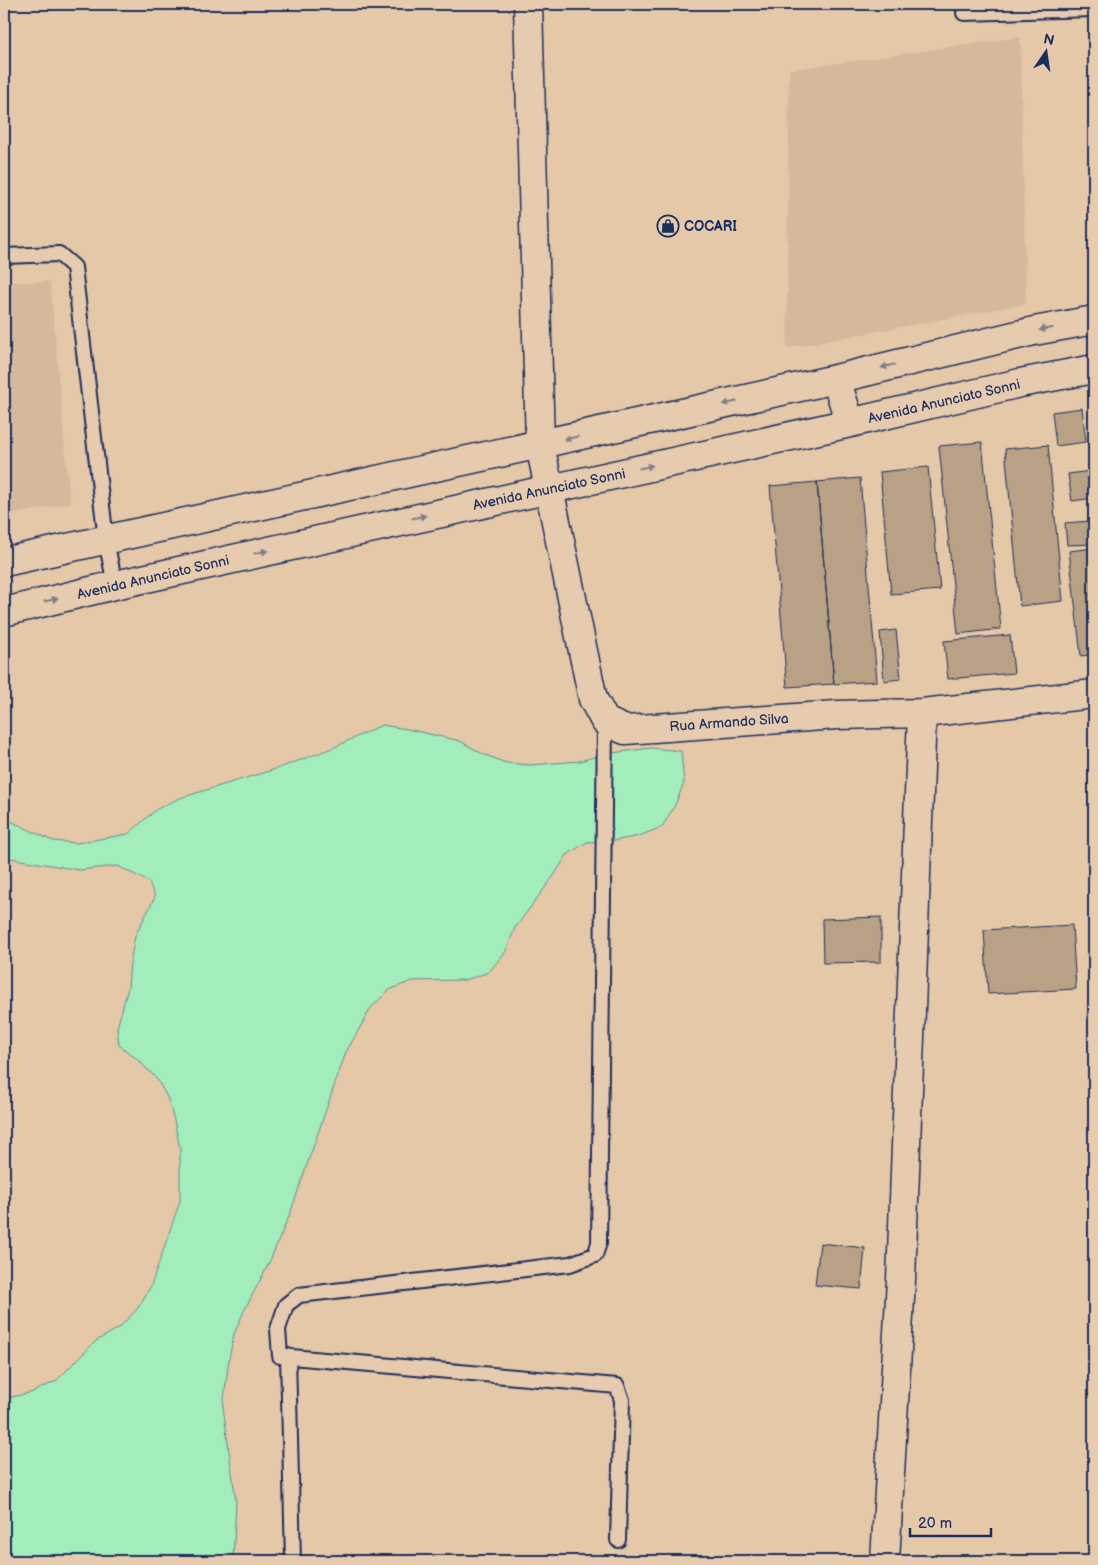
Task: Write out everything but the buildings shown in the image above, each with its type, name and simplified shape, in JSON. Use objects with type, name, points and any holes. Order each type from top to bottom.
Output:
[{"type":"street","points":[[528,4],[540,445],[593,699],[605,721]]},
{"type":"street","points":[[4,562],[836,379],[1034,331],[1094,320]]},
{"type":"street","name":"Avenida Anunciato Sonni","points":[[4,612],[115,585],[549,488],[850,423],[1020,383],[1094,369]]},
{"type":"street","points":[[836,379],[850,423]]},
{"type":"street","name":"Rua Armando Silva","points":[[605,721],[625,730],[837,715],[922,713],[1094,694]]},
{"type":"street","points":[[885,1561],[901,1280],[922,713]]},
{"type":"lane","points":[[964,13],[1094,10]]},
{"type":"lane","points":[[4,256],[59,254],[74,267],[106,540],[115,585]]},
{"type":"lane","points":[[605,721],[599,1243],[595,1255],[570,1264],[299,1295],[286,1305],[278,1329],[280,1356],[617,1386],[622,1400],[618,1540]]},
{"type":"lane","points":[[288,1356],[293,1561]]},
{"type":"shaded area","points":[[1020,37],[1026,304],[787,348],[789,70]]},
{"type":"shaded area","points":[[4,282],[50,282],[70,503],[4,516]]},
{"type":"green space","points":[[382,725],[460,741],[483,754],[506,763],[530,765],[580,761],[604,754],[651,748],[681,751],[684,783],[675,805],[662,827],[639,836],[613,841],[587,842],[567,855],[515,928],[506,951],[489,972],[465,980],[412,981],[389,990],[371,1008],[346,1052],[290,1214],[268,1265],[234,1334],[223,1407],[236,1502],[233,1561],[4,1561],[4,1399],[33,1392],[56,1381],[96,1341],[119,1328],[138,1308],[151,1286],[180,1201],[180,1149],[168,1099],[157,1079],[119,1045],[117,1028],[128,988],[135,936],[155,897],[149,882],[118,866],[79,870],[4,857],[4,818],[53,841],[76,843],[128,834],[157,809],[180,798],[279,768],[335,747]]},
{"type":"place","name":"COCARI","points":[[668,226]]}]
